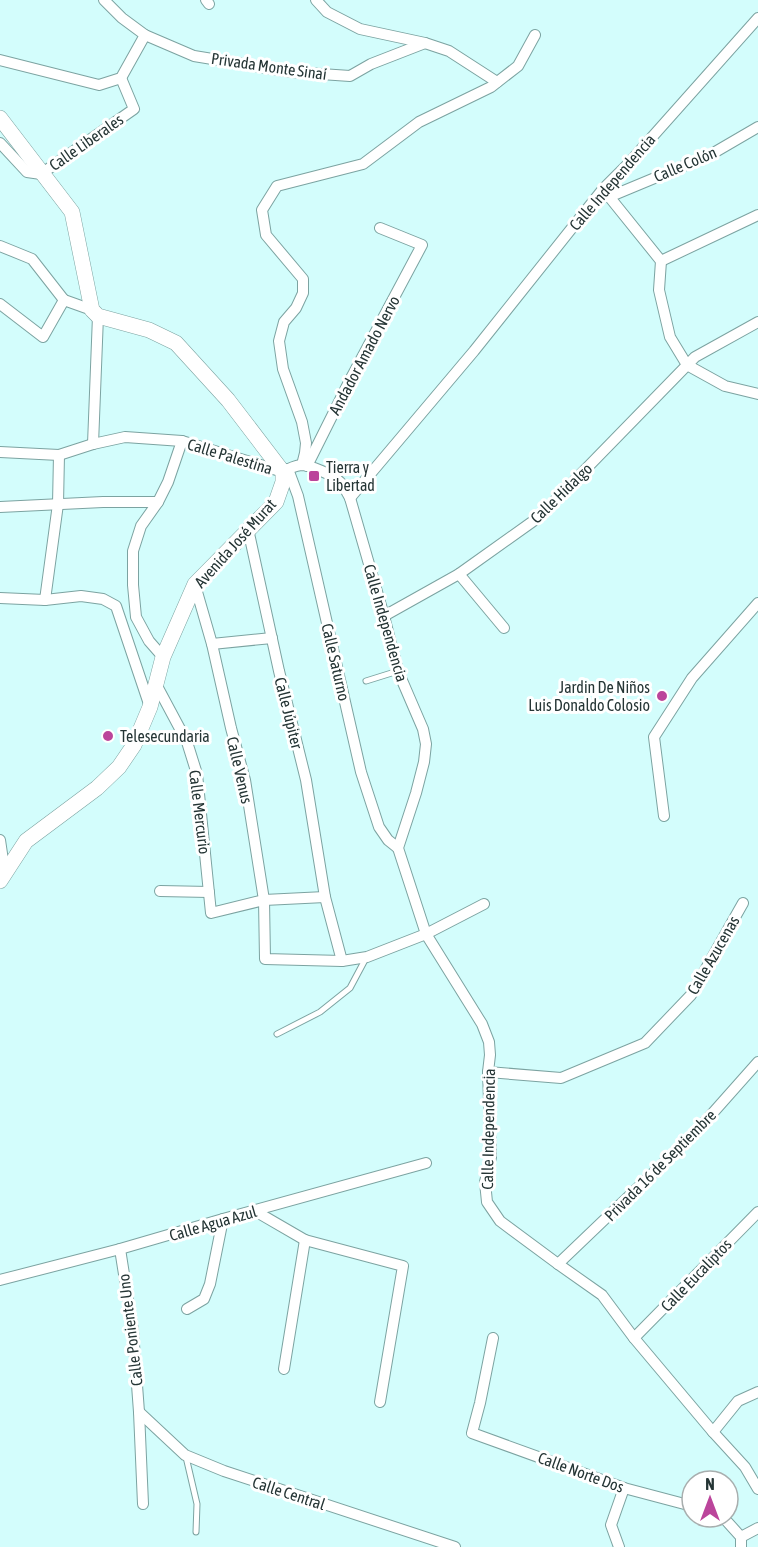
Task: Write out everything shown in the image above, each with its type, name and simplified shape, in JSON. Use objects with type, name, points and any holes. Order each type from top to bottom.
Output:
[{"type":"street","name":"Privada Monte Sinaí","points":[[104,0],[122,18],[145,35],[194,56],[292,72],[350,76],[371,64],[425,43]]},
{"type":"street","points":[[316,0],[327,12],[360,29],[425,43],[449,51],[497,82]]},
{"type":"street","name":"Calle Independencia","points":[[757,1485],[746,1467],[713,1432],[634,1338],[602,1295],[500,1221],[488,1202],[485,1182],[491,1157],[489,1042],[482,1024],[426,934],[398,848],[416,793],[426,744],[423,729],[398,671],[350,498],[606,193],[628,163],[758,18]]},
{"type":"street","points":[[304,466],[306,443],[302,422],[283,369],[279,341],[284,322],[296,308],[303,293],[303,279],[266,235],[262,210],[276,186],[363,164],[419,122],[491,87],[518,66],[535,34]]},
{"type":"street","points":[[0,60],[99,85],[121,78],[145,35]]},
{"type":"street","name":"Calle Liberales","points":[[41,174],[134,109],[121,78]]},
{"type":"street","points":[[0,118],[72,212],[94,313],[93,444]]},
{"type":"street","name":"Calle Colón","points":[[606,193],[710,155],[758,127]]},
{"type":"street","points":[[0,143],[27,172],[41,174]]},
{"type":"street","points":[[606,193],[661,261],[659,290],[670,337],[687,365],[725,386],[758,394]]},
{"type":"street","points":[[661,261],[758,215]]},
{"type":"street","name":"Andador Amado Nervo","points":[[304,466],[422,245],[380,228]]},
{"type":"street","points":[[0,246],[32,259],[64,300],[94,313],[149,330],[176,343],[228,400],[285,470],[304,466],[325,472],[341,482],[350,498]]},
{"type":"street","points":[[0,304],[43,337],[64,300]]},
{"type":"street","name":"Calle Hidalgo","points":[[384,616],[459,574],[539,517],[695,357],[758,322]]},
{"type":"street","name":"Calle Palestina","points":[[0,452],[59,455],[125,437],[182,441],[285,470]]},
{"type":"street","points":[[163,657],[149,641],[136,617],[133,585],[134,551],[141,526],[158,502],[168,482],[182,441]]},
{"type":"street","points":[[45,600],[58,504],[59,455]]},
{"type":"street","name":"Avenida José Murat","points":[[2,877],[26,841],[97,788],[119,767],[134,745],[150,707],[163,657],[195,584],[276,502],[285,470]]},
{"type":"street","name":"Calle Saturno","points":[[285,470],[298,496],[362,772],[379,827],[388,840],[398,848]]},
{"type":"street","points":[[0,507],[158,502]]},
{"type":"street","name":"Calle Júpiter","points":[[248,529],[306,780],[325,897],[342,961]]},
{"type":"street","points":[[459,574],[504,628]]},
{"type":"street","name":"Calle Venus","points":[[195,584],[245,780],[264,900],[265,959],[342,961]]},
{"type":"street","points":[[0,598],[45,600],[81,596],[103,599],[116,606],[150,707]]},
{"type":"street","points":[[664,816],[654,738],[692,678],[758,603]]},
{"type":"street","points":[[212,644],[272,638]]},
{"type":"street","name":"Calle Mercurio","points":[[156,684],[187,742],[197,774],[211,913],[264,900]]},
{"type":"street","points":[[0,840],[2,877]]},
{"type":"street","points":[[160,891],[209,892]]},
{"type":"street","points":[[264,900],[325,897]]},
{"type":"street","name":"Calle Azucenas","points":[[488,1072],[561,1078],[645,1043],[691,995],[743,903]]},
{"type":"street","points":[[342,961],[367,957],[426,934],[484,904]]},
{"type":"street","name":"Privada 16 de Septiembre","points":[[558,1264],[695,1133],[758,1062]]},
{"type":"street","name":"Calle Agua Azul","points":[[0,1280],[120,1249],[426,1163]]},
{"type":"street","points":[[255,1211],[305,1240],[403,1266],[380,1402]]},
{"type":"street","name":"Calle Eucaliptos","points":[[634,1338],[758,1212]]},
{"type":"street","points":[[187,1309],[204,1299],[210,1284],[223,1219]]},
{"type":"street","points":[[284,1369],[305,1240]]},
{"type":"street","name":"Calle Poniente Uno","points":[[120,1249],[133,1331],[143,1504]]},
{"type":"street","name":"Calle Norte Dos","points":[[493,1338],[472,1433],[624,1488],[680,1503]]},
{"type":"street","points":[[713,1432],[738,1401],[758,1392]]},
{"type":"street","name":"Calle Central","points":[[139,1412],[185,1455],[224,1471],[455,1547]]},
{"type":"street","points":[[619,1547],[611,1525],[624,1488]]},
{"type":"street","points":[[732,1529],[741,1542],[758,1528]]},
{"type":"lane","points":[[366,681],[398,671]]},
{"type":"lane","points":[[277,1034],[320,1012],[350,988],[367,957]]},
{"type":"lane","points":[[185,1455],[197,1504],[196,1532]]},
{"type":"place","name":"Tierra y Libertad","points":[[314,476]]},
{"type":"place","name":"Jardin De Niños Luis Donaldo Colosio","points":[[662,696]]},
{"type":"place","name":"Telesecundaria","points":[[108,736]]}]
